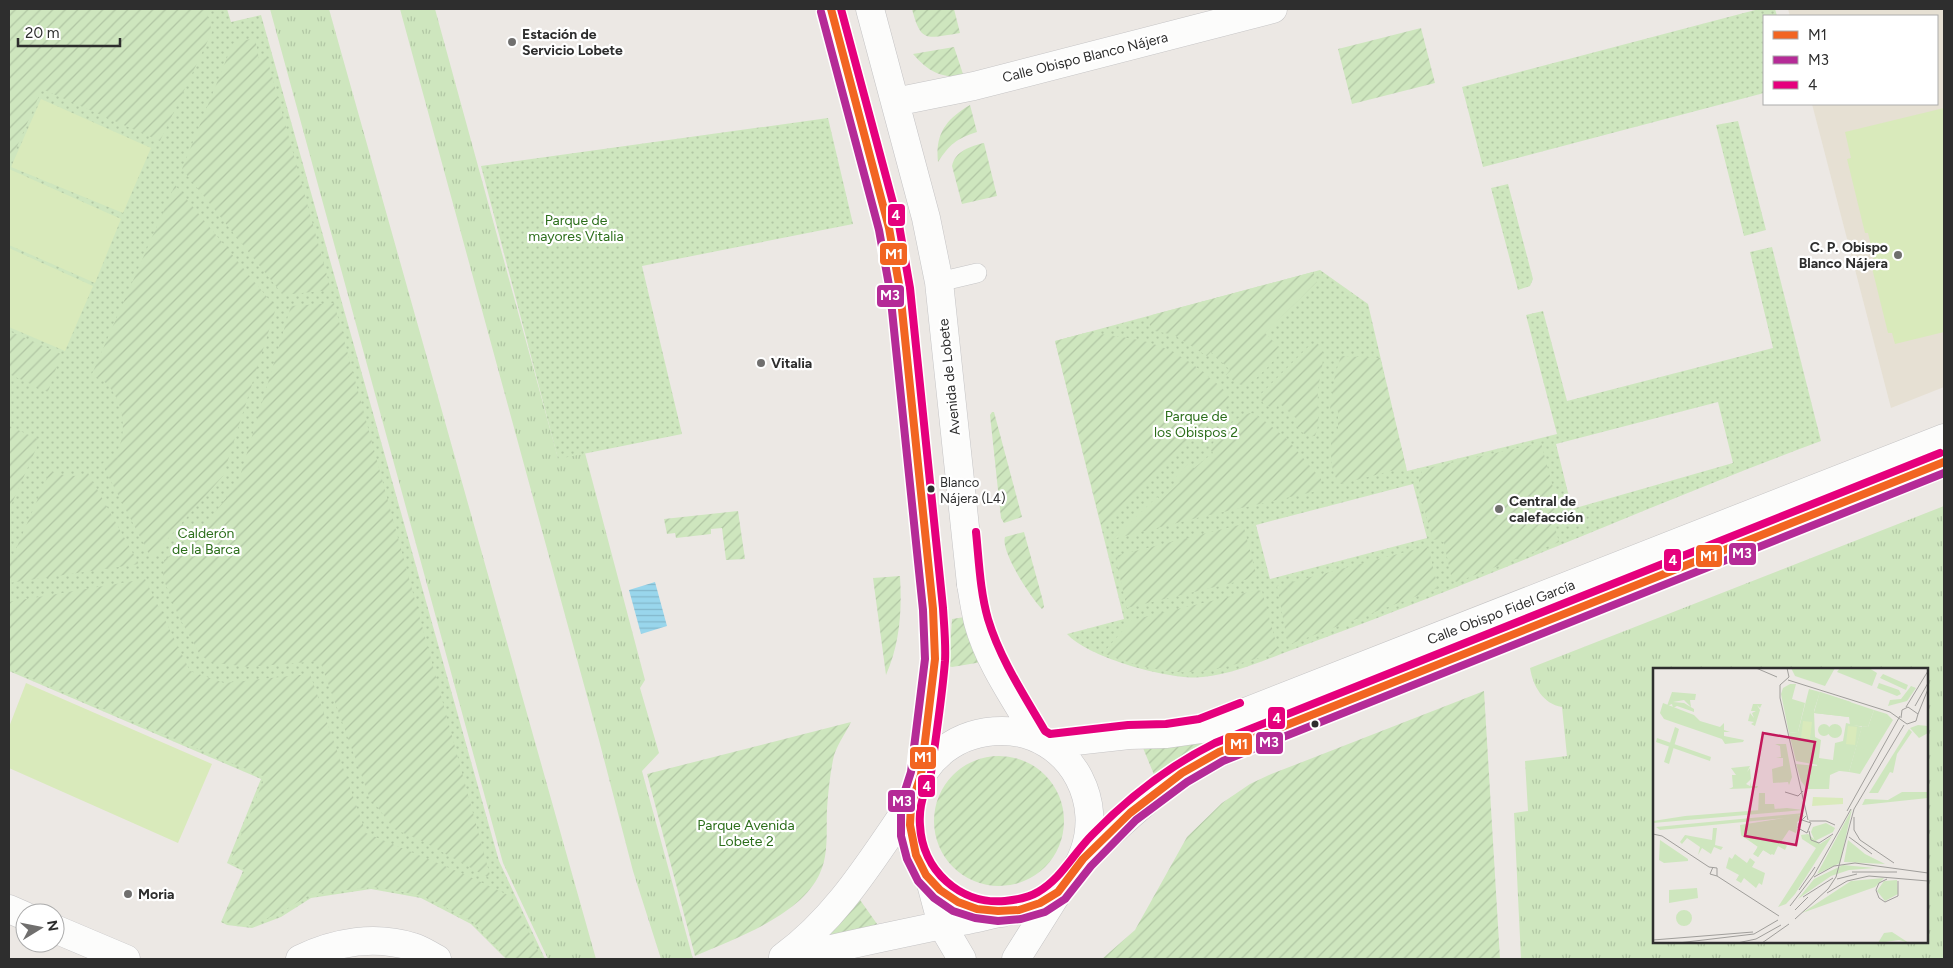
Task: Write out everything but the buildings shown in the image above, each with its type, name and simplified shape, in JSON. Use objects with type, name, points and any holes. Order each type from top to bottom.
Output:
[{"type":"main road","points":[[831,9],[889,228],[898,281],[931,584],[935,660],[921,775]]},
{"type":"main road","name":"Avenida de Lobete","points":[[870,9],[926,218],[939,282],[971,584],[979,623],[996,665],[1043,741]]},
{"type":"main road","name":"Calle Obispo Blanco Nájera","points":[[895,102],[974,86],[1273,9]]},
{"type":"main road","name":"Calle Obispo Fidel García","points":[[1043,741],[1167,734],[1202,729],[1944,438]]},
{"type":"main road","name":"Calle Obispo Fidel García","points":[[1082,860],[1136,807],[1180,773],[1219,752],[1944,462]]},
{"type":"main road","points":[[962,959],[942,925],[930,880],[916,857],[909,831],[914,789],[921,775],[938,754],[960,739],[986,731],[1013,731],[1043,741],[1058,751],[1074,769],[1085,790],[1091,814],[1089,837],[1082,860],[1058,892],[1016,959]]},
{"type":"main road","points":[[780,959],[806,940],[846,895],[911,804]]},
{"type":"main road","points":[[930,880],[950,898],[975,909],[1002,913]]},
{"type":"main road","points":[[788,959],[1032,907],[1058,892]]},
{"type":"main road","points":[[65,933],[126,959]]},
{"type":"main road","points":[[300,959],[319,950],[354,942],[383,941],[414,947],[437,959]]},
{"type":"lane","points":[[939,282],[978,273]]},
{"type":"shaded area","name":"C. P. Obispo Blanco Nájera","points":[[1788,9],[1944,9],[1944,387],[1891,408],[1812,105],[1938,105],[1938,15],[1790,15]]},
{"type":"green space","name":"Calderón de la Barca","points":[[9,9],[227,9],[231,22],[261,15],[499,861],[545,959],[506,959],[471,924],[421,898],[371,889],[311,898],[281,917],[252,928],[227,925],[221,922],[243,871],[227,863],[261,779],[9,671]]},
{"type":"green space","points":[[9,9],[206,9],[212,32],[160,141],[42,89],[9,165]]},
{"type":"green space","points":[[270,9],[329,9],[596,959],[548,959],[503,863]]},
{"type":"green space","points":[[400,9],[435,9],[558,458],[585,453],[645,680],[640,688],[659,753],[642,771],[693,959],[661,959],[633,871]]},
{"type":"green space","points":[[912,9],[954,9],[960,33],[933,37],[927,36],[919,28]]},
{"type":"green space","points":[[1759,9],[1775,9],[1777,15],[1763,15],[1763,93],[1483,167],[1462,87]]},
{"type":"green space","points":[[1421,28],[1435,83],[1352,104],[1338,49]]},
{"type":"green space","points":[[255,38],[259,59],[267,58],[331,290],[283,295],[182,169],[233,43]]},
{"type":"green space","points":[[954,47],[964,77],[948,76],[935,72],[924,65],[913,54]]},
{"type":"green space","points":[[41,99],[151,148],[123,213],[11,167]]},
{"type":"green space","points":[[970,105],[977,132],[954,143],[938,162],[940,135],[954,116]]},
{"type":"green space","points":[[1944,108],[1944,332],[1895,344],[1892,333],[1888,333],[1870,260],[1874,258],[1868,233],[1865,233],[1847,159],[1851,158],[1845,132]]},
{"type":"green space","name":"Parque de mayores Vitalia","points":[[828,118],[853,224],[642,266],[682,434],[558,459],[481,166]]},
{"type":"green space","points":[[1738,121],[1766,230],[1744,236],[1716,125]]},
{"type":"green space","points":[[984,143],[997,196],[962,204],[952,166],[956,156],[964,150]]},
{"type":"green space","points":[[9,169],[121,219],[95,283],[9,245]]},
{"type":"green space","points":[[1508,184],[1533,279],[1530,286],[1518,290],[1491,188]]},
{"type":"green space","points":[[175,185],[276,308],[223,476],[151,558],[102,464],[116,453],[121,443],[123,423],[119,403],[109,386],[101,379],[91,376]]},
{"type":"green space","name":"Parque de los Obispos 2","points":[[1772,247],[1821,441],[1485,576],[1252,665],[1223,674],[1189,677],[1131,666],[1093,651],[1078,643],[1067,634],[1124,619],[1055,341],[1320,270],[1368,304],[1407,471],[1557,434],[1526,315],[1543,311],[1567,401],[1773,348],[1750,252]],"holes":[[[1718,402],[1733,463],[1572,509],[1556,444]],[[1413,484],[1427,538],[1270,579],[1256,525]]]},
{"type":"green space","points":[[9,248],[93,286],[65,351],[9,327]]},
{"type":"green space","points":[[1313,272],[1317,282],[1265,333],[1283,351],[1248,384],[1239,384],[1226,375],[1230,370],[1211,352],[1207,356],[1174,335],[1155,331],[1150,326],[1149,320],[1152,315]]},
{"type":"green space","points":[[334,303],[491,879],[422,841],[394,829],[369,796],[320,661],[249,667],[209,662],[199,653],[179,617],[163,578],[164,560],[196,536],[238,483],[291,306]]},
{"type":"green space","points":[[9,331],[61,354],[48,392],[9,374]]},
{"type":"green space","points":[[1089,332],[1140,340],[1173,352],[1197,367],[1217,384],[1226,392],[1231,402],[1102,528],[1055,341]]},
{"type":"green space","points":[[1317,343],[1322,348],[1323,360],[1318,392],[1318,426],[1315,436],[1312,436],[1301,431],[1297,426],[1299,421],[1279,403],[1275,410],[1263,403],[1259,396],[1308,347]]},
{"type":"green space","points":[[1341,356],[1380,358],[1406,467],[1341,484],[1337,480],[1332,462],[1331,436],[1338,435],[1338,411],[1330,409],[1335,375]]},
{"type":"green space","points":[[994,412],[1022,517],[1004,523],[1001,518],[990,415]]},
{"type":"green space","points":[[1256,414],[1287,439],[1321,479],[1321,488],[1313,492],[1113,539],[1157,497],[1161,500],[1180,482],[1175,478],[1188,464],[1194,468],[1213,453],[1209,448],[1227,428],[1244,415]]},
{"type":"green space","points":[[9,426],[40,440],[9,510]]},
{"type":"green space","points":[[1541,443],[1559,510],[1551,513],[1559,542],[1457,582],[1452,580],[1444,543],[1439,539],[1433,540],[1419,491],[1419,478],[1423,469]]},
{"type":"green space","points":[[50,471],[69,476],[88,473],[139,564],[9,583],[9,565]]},
{"type":"green space","points":[[1944,506],[1944,959],[1521,959],[1514,813],[1528,811],[1525,761],[1567,756],[1562,707],[1544,698],[1534,681],[1530,668]]},
{"type":"green space","points":[[738,511],[745,559],[726,560],[722,528],[711,529],[711,534],[676,538],[675,533],[667,534],[664,519]]},
{"type":"green space","points":[[1243,524],[1257,577],[1127,608],[1115,556]]},
{"type":"green space","points":[[1024,532],[1043,601],[1044,607],[1042,609],[1031,595],[1007,553],[1005,537]]},
{"type":"green space","points":[[1428,546],[1438,588],[1288,645],[1277,586]]},
{"type":"green space","points":[[900,576],[901,602],[899,627],[891,663],[886,675],[873,578]]},
{"type":"green space","points":[[145,579],[190,671],[224,683],[310,674],[366,833],[466,875],[512,897],[542,959],[507,959],[473,922],[425,896],[374,887],[311,894],[280,913],[251,925],[230,924],[223,920],[245,870],[230,862],[265,777],[9,669],[9,602]]},
{"type":"green space","points":[[1257,590],[1262,591],[1278,650],[1276,653],[1223,667],[1180,672],[1146,667],[1103,653],[1132,620]]},
{"type":"green space","points":[[965,617],[982,662],[952,667],[949,666],[949,662],[952,619]]},
{"type":"green space","points":[[26,683],[212,764],[178,843],[9,768],[9,727]]},
{"type":"green space","points":[[1484,691],[1500,959],[1102,959],[1135,930],[1187,837],[1222,803],[1250,784],[1269,775]]},
{"type":"green space","name":"Parque Avenida Lobete 2","points":[[851,722],[834,755],[828,797],[825,858],[820,873],[811,888],[798,902],[765,924],[695,956],[647,774]]},
{"type":"green space","points":[[1214,732],[1217,740],[1155,777],[1143,745]]},
{"type":"green space","points":[[999,756],[1012,757],[1024,761],[1045,775],[1059,796],[1063,808],[1063,834],[1059,846],[1045,867],[1024,881],[1012,885],[999,886],[986,885],[974,881],[953,867],[939,846],[935,834],[934,821],[935,808],[939,796],[953,775],[974,761],[986,757]]},
{"type":"green space","points":[[858,897],[882,931],[831,943],[827,932]]},
{"type":"water","points":[[655,582],[667,626],[641,634],[629,590]]},
{"type":"transit line","name":"M1","points":[[831,9],[889,228],[900,290],[933,609],[935,659],[921,775],[911,805],[910,825],[916,855],[926,875],[940,890],[958,902],[977,909],[998,911],[1019,910],[1040,903],[1058,892],[1083,859],[1130,813],[1182,773],[1219,752],[1944,462]]},
{"type":"transit line","name":"4","points":[[841,9],[899,225],[910,288],[943,608],[945,661],[931,773],[922,799],[920,812],[922,841],[936,870],[946,881],[959,891],[973,897],[989,901],[1005,901],[1030,896],[1046,887],[1085,842],[1120,808],[1165,772],[1215,743],[1940,453]]},
{"type":"transit line","name":"M3","points":[[821,12],[879,230],[890,291],[923,610],[925,659],[911,772],[901,803],[901,836],[907,859],[918,881],[934,898],[953,911],[975,918],[998,921],[1021,919],[1045,912],[1065,899],[1091,866],[1136,820],[1187,782],[1223,761],[1944,473]]},
{"type":"transit line","name":"4","points":[[976,532],[983,598],[993,634],[1013,676],[1045,731],[1050,734],[1128,725],[1166,724],[1199,719],[1240,703]]},
{"type":"place","name":"Estación de Servicio Lobete","points":[[512,42]]},
{"type":"place","name":"C. P. Obispo Blanco Nájera","points":[[1898,255]]},
{"type":"place","name":"Vitalia","points":[[761,363]]},
{"type":"place","name":"Blanco Nájera (L4)","points":[[931,489]]},
{"type":"place","name":"Central de calefacción","points":[[1499,509]]},
{"type":"place","name":"Moria","points":[[128,894]]}]
